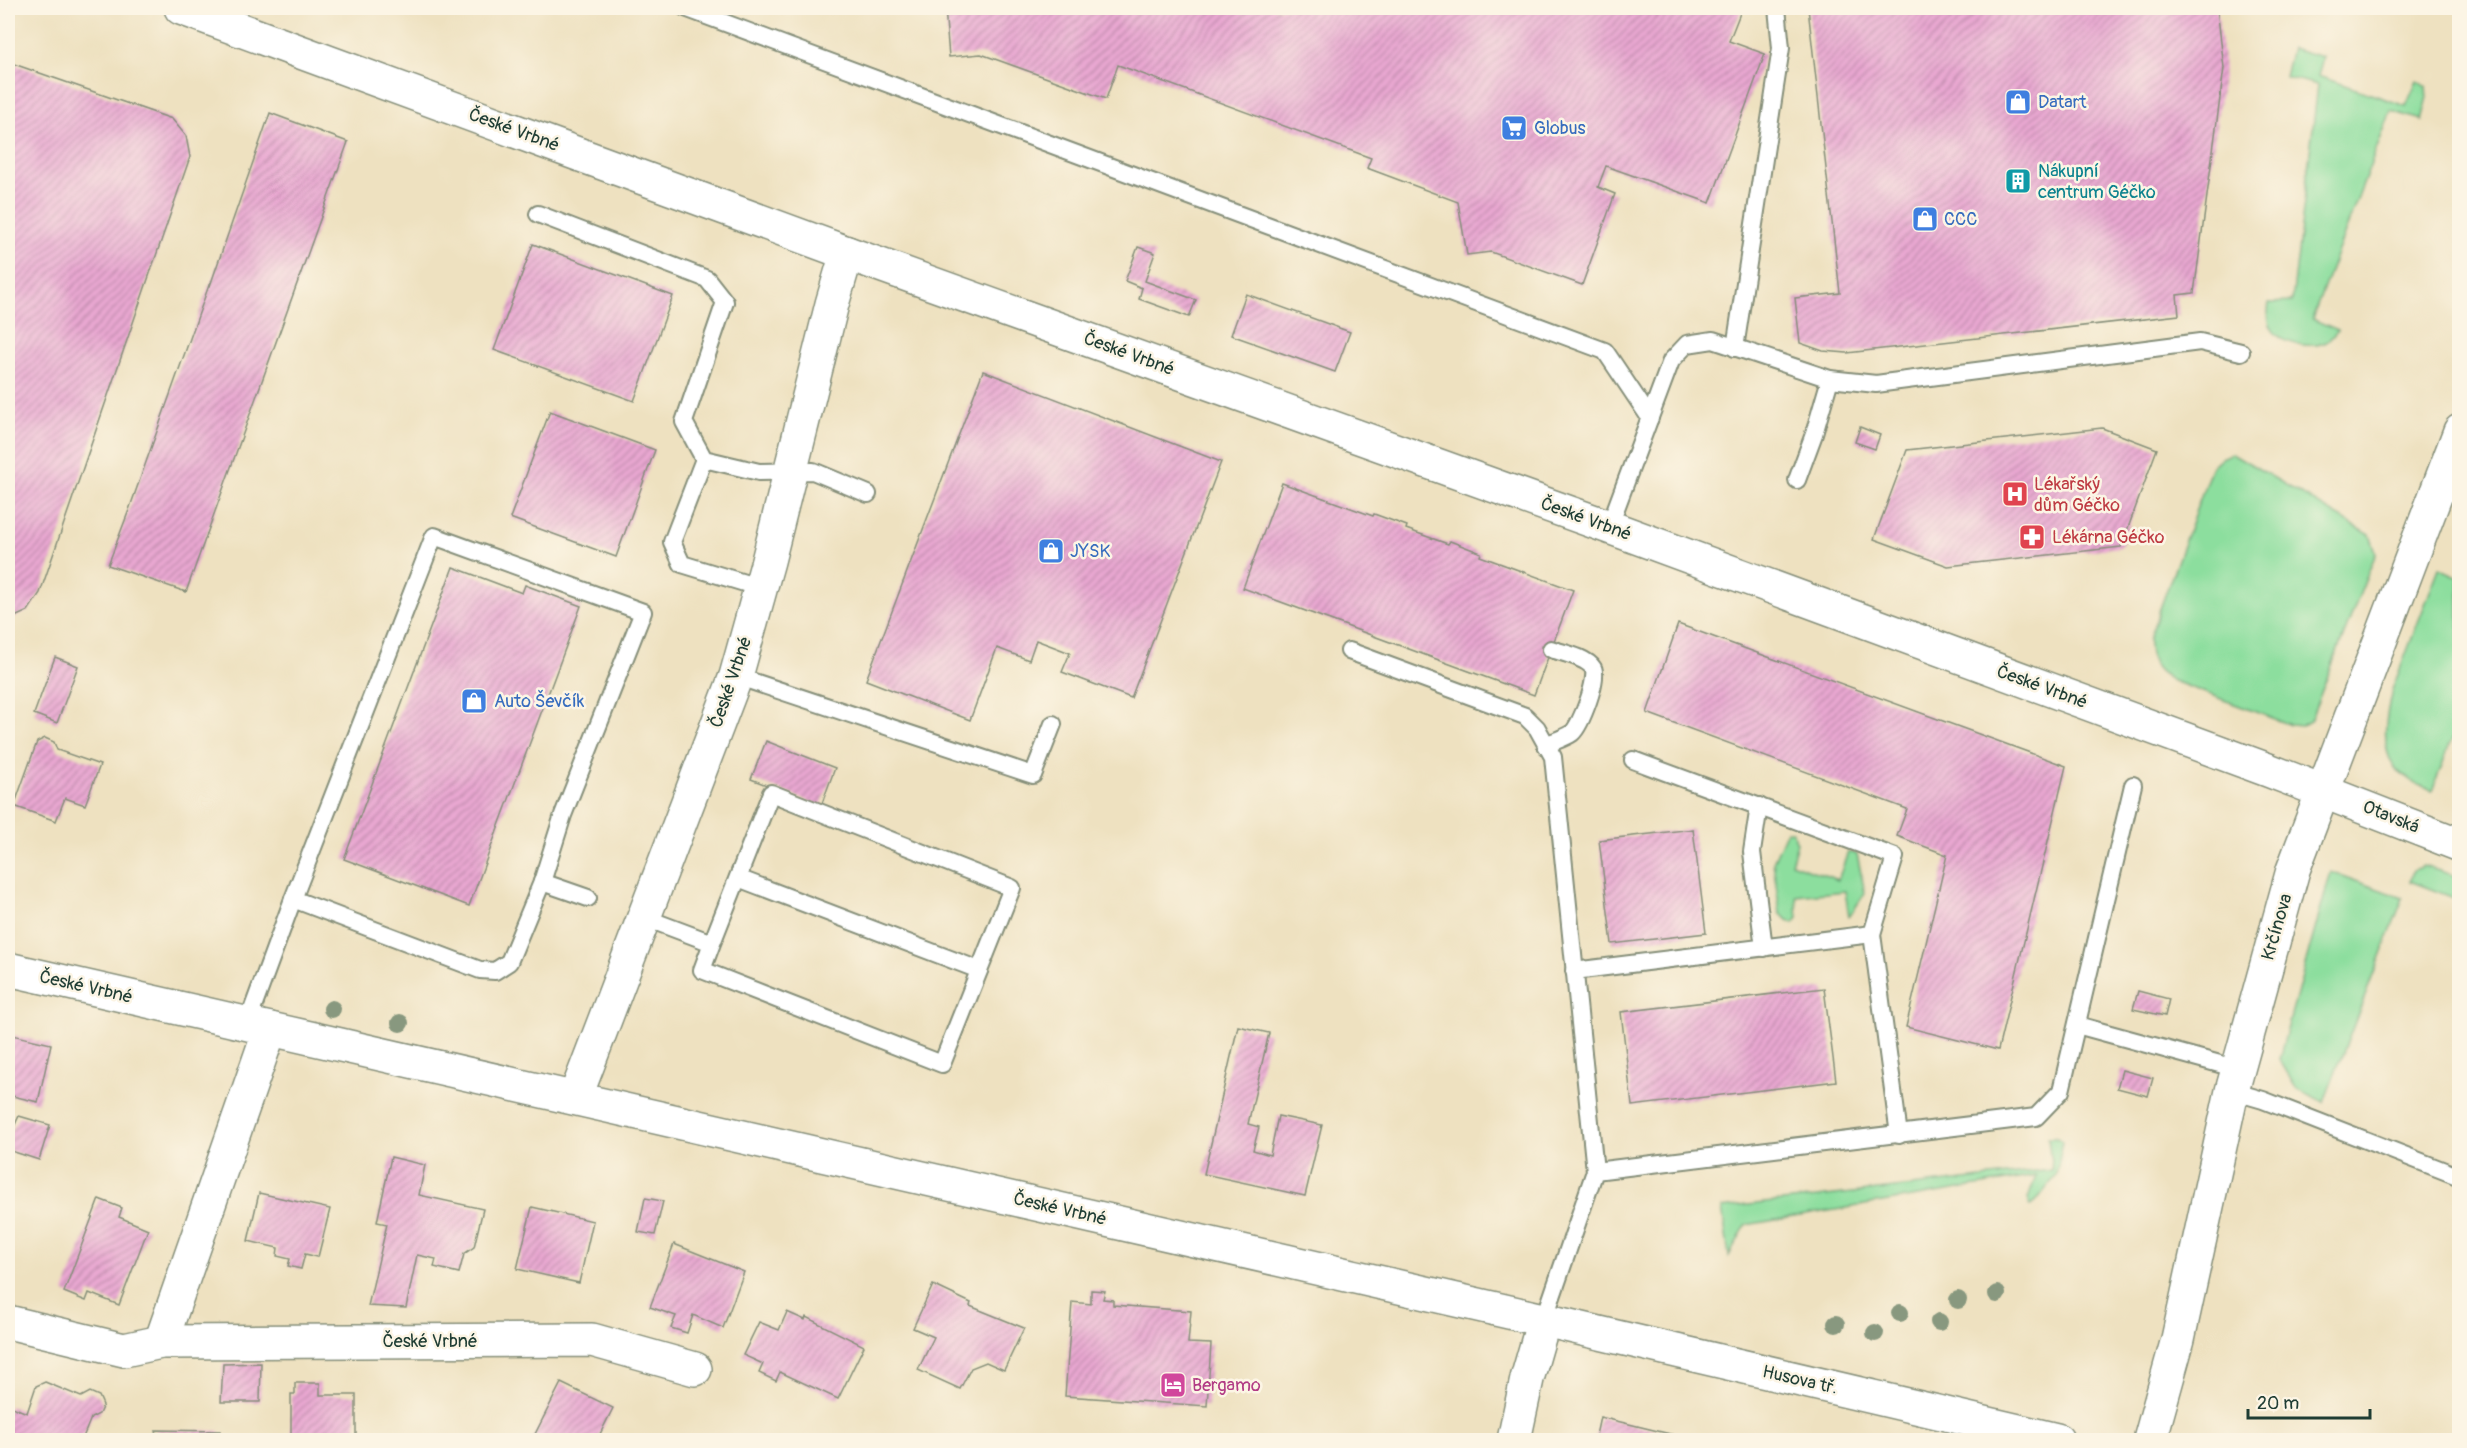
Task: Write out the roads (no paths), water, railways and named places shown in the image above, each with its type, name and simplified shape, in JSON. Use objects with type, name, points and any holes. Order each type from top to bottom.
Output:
[{"type":"street","name":"České Vrbné","points":[[181,8],[847,253],[1609,527],[2322,790]]},
{"type":"street","name":"České Vrbné","points":[[575,1098],[736,676],[792,472],[823,337],[847,253]]},
{"type":"street","name":"Krčínova","points":[[2150,1440],[2178,1339],[2235,1080],[2293,870],[2460,431]]},
{"type":"street","name":"Otavská","points":[[2322,790],[2460,845]]},
{"type":"street","name":"České Vrbné","points":[[8,969],[1544,1320]]},
{"type":"street","points":[[161,1342],[258,1026]]},
{"type":"street","points":[[1514,1440],[1527,1379],[1544,1320]]},
{"type":"street","name":"Husova tř.","points":[[1544,1320],[2057,1440]]},
{"type":"street","name":"České Vrbné","points":[[8,1322],[124,1350],[161,1342],[592,1340],[695,1370]]},
{"type":"lane","points":[[685,8],[1605,351],[1650,418]]},
{"type":"lane","points":[[1735,348],[1781,48],[1777,8]]},
{"type":"lane","points":[[538,214],[707,279],[725,302],[684,422],[704,459],[759,472],[813,471],[868,494]]},
{"type":"lane","points":[[1609,527],[1671,361],[1687,344],[1713,340],[1830,379],[1876,384],[2200,342],[2241,352]]},
{"type":"lane","points":[[1797,480],[1814,434],[1830,379]]},
{"type":"lane","points":[[704,459],[672,542],[682,564],[761,588]]},
{"type":"lane","points":[[258,1026],[293,899],[434,536],[643,612],[563,815],[542,882],[509,962],[495,971],[480,970],[293,899]]},
{"type":"lane","points":[[1546,745],[1571,734],[1578,726],[1595,680],[1594,669],[1587,662],[1551,649]]},
{"type":"lane","points":[[1349,651],[1525,716],[1538,729],[1552,757],[1595,1172],[1544,1320]]},
{"type":"lane","points":[[736,676],[1033,775],[1053,724]]},
{"type":"lane","points":[[1633,760],[1895,857],[1872,934],[1899,1134]]},
{"type":"lane","points":[[1595,1172],[2036,1118],[2061,1091],[2133,785]]},
{"type":"lane","points":[[771,793],[1012,888],[942,1064],[702,970],[738,878],[771,793]]},
{"type":"lane","points":[[1759,806],[1752,852],[1764,948]]},
{"type":"lane","points":[[738,878],[979,970]]},
{"type":"lane","points":[[542,882],[588,898]]},
{"type":"lane","points":[[643,917],[712,944]]},
{"type":"lane","points":[[1574,971],[1872,934]]},
{"type":"lane","points":[[2077,1025],[2235,1080],[2263,1100],[2460,1177]]},
{"type":"place","name":"Datart","points":[[2018,102]]},
{"type":"place","name":"Globus","points":[[1514,128]]},
{"type":"place","name":"Nákupní centrum Géčko","points":[[2018,181]]},
{"type":"place","name":"CCC","points":[[1925,219]]},
{"type":"place","name":"Lékařský dům Géčko","points":[[2015,494]]},
{"type":"place","name":"Lékárna Géčko","points":[[2032,537]]},
{"type":"place","name":"JYSK","points":[[1051,551]]},
{"type":"place","name":"Auto Ševčík","points":[[474,701]]},
{"type":"place","name":"Bergamo","points":[[1173,1385]]}]
